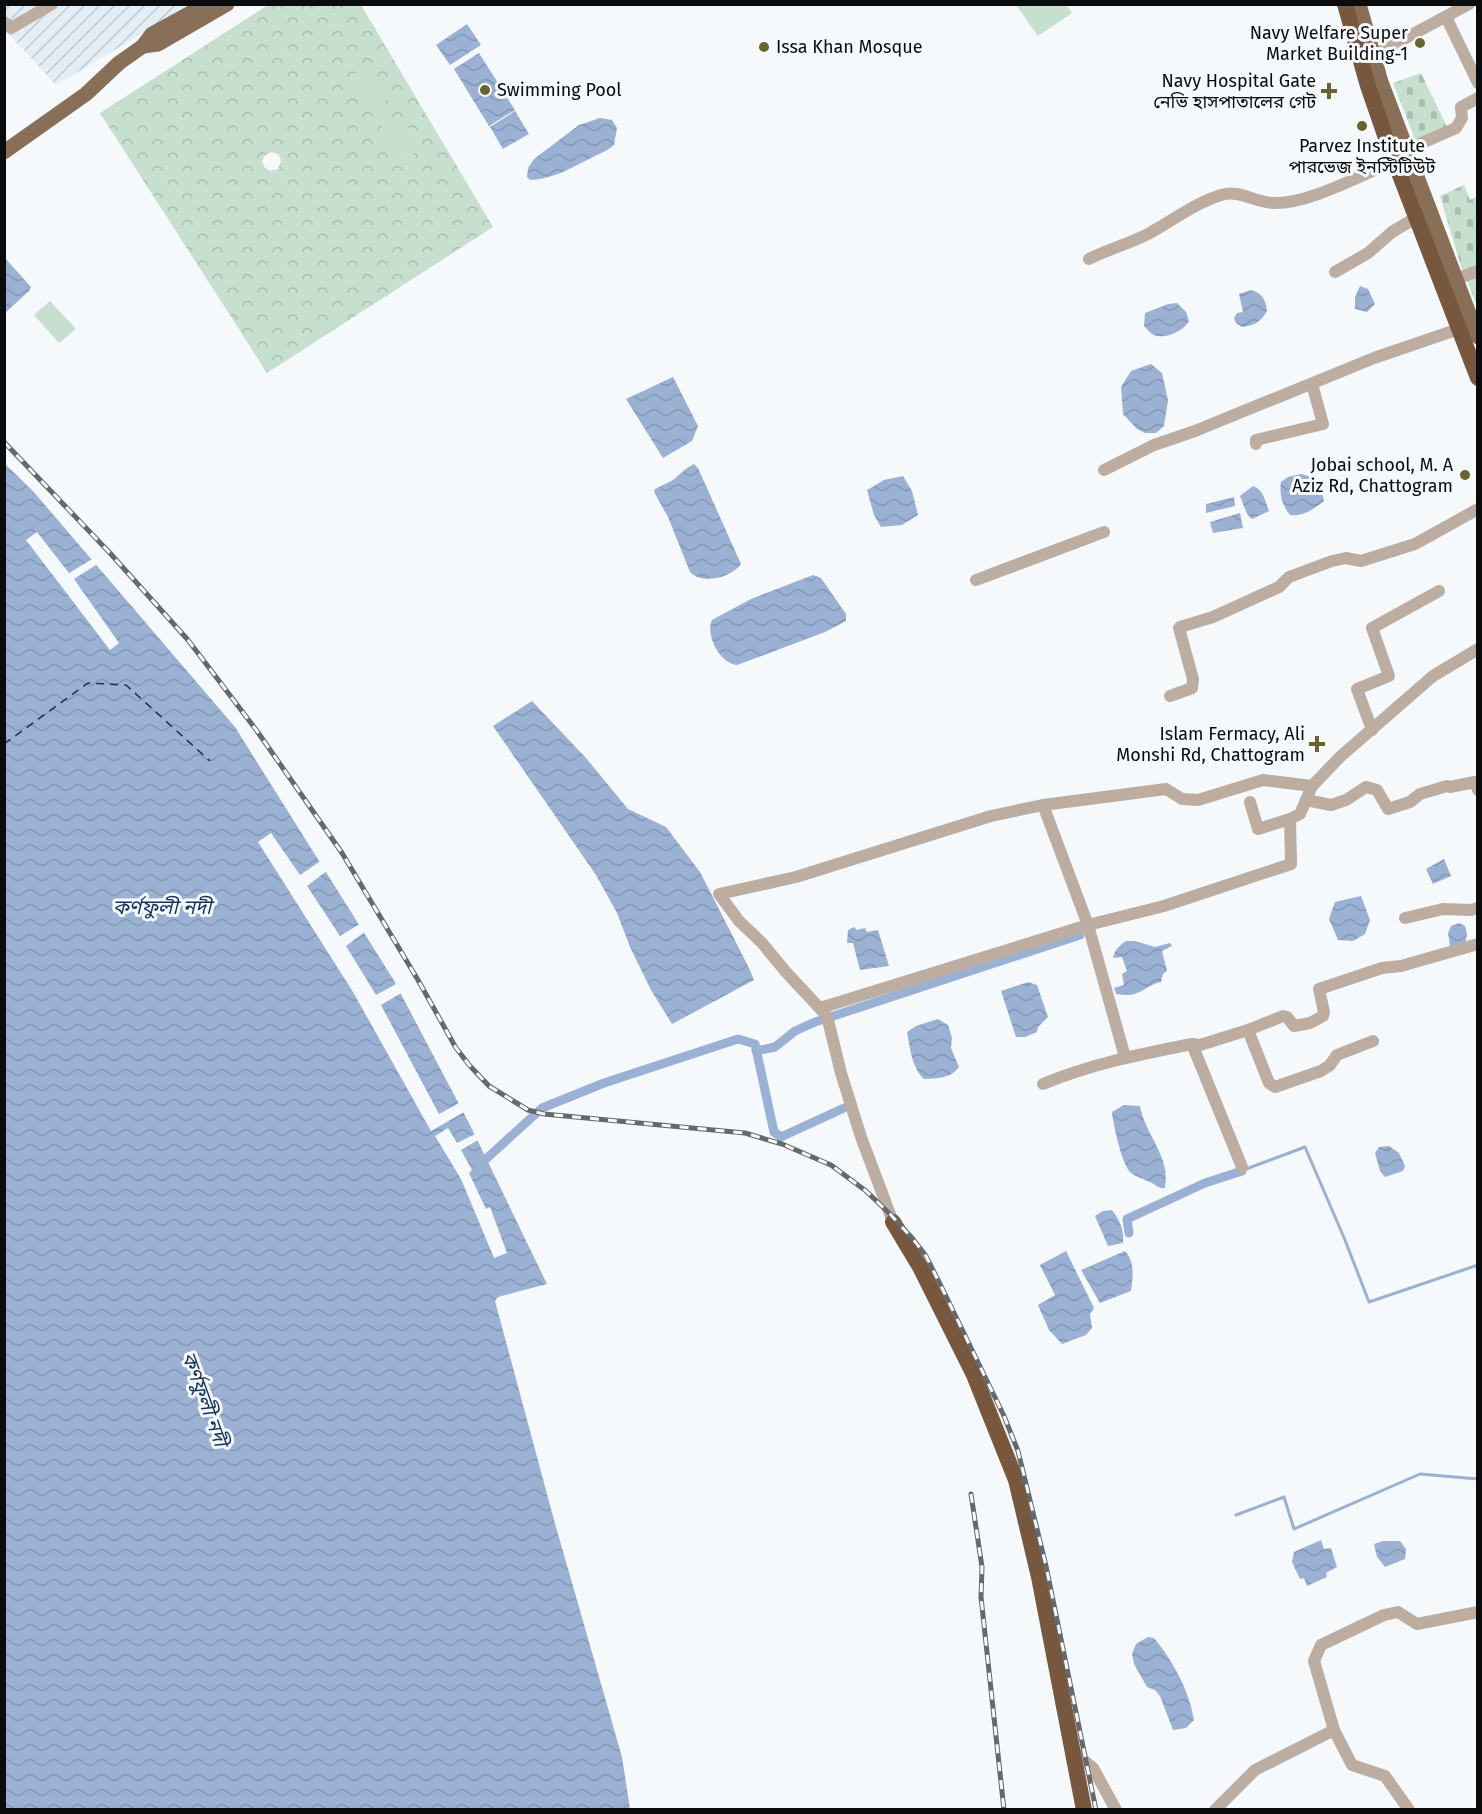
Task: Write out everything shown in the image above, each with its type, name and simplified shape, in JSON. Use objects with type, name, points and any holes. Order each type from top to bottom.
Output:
[{"type":"highway","points":[[1345,4],[1368,86],[1388,144],[1478,378]]},
{"type":"highway","points":[[1354,4],[1377,84],[1478,352]]},
{"type":"highway","points":[[893,1222],[920,1267],[964,1354],[1016,1480],[1039,1578],[1084,1809]]},
{"type":"main road","points":[[4,152],[86,94],[119,63],[143,46],[152,34],[207,4]]},
{"type":"main road","points":[[143,46],[158,44],[227,4]]},
{"type":"main road","points":[[1338,4],[1371,110],[1465,363],[1478,390]]},
{"type":"main road","points":[[1359,4],[1381,82],[1478,337]]},
{"type":"street","points":[[4,22],[11,28],[52,4]]},
{"type":"street","points":[[1374,55],[1469,4]]},
{"type":"street","points":[[1446,17],[1478,83]]},
{"type":"street","points":[[1406,150],[1456,128],[1462,118],[1461,107],[1478,98]]},
{"type":"street","points":[[1089,259],[1145,235],[1166,222],[1222,195],[1235,193],[1274,204],[1292,202],[1391,163]]},
{"type":"street","points":[[1335,272],[1368,253],[1392,232],[1412,220]]},
{"type":"street","points":[[1456,279],[1478,271]]},
{"type":"street","points":[[1104,470],[1155,445],[1374,358],[1453,331]]},
{"type":"street","points":[[1256,444],[1256,440],[1323,424],[1312,384]]},
{"type":"street","points":[[1170,696],[1192,688],[1193,679],[1180,627],[1213,617],[1281,586],[1289,577],[1332,561],[1346,558],[1361,561],[1415,544],[1478,509]]},
{"type":"street","points":[[976,580],[1104,532]]},
{"type":"street","points":[[1372,730],[1357,689],[1389,676],[1372,628],[1439,591]]},
{"type":"street","points":[[1250,802],[1258,829],[1300,814],[1312,786],[1372,730],[1433,676],[1478,649]]},
{"type":"street","points":[[893,1222],[861,1137],[826,1015],[762,943],[739,921],[719,894],[796,877],[956,826],[1043,805],[1166,789],[1182,799],[1198,800],[1263,780],[1312,786]]},
{"type":"street","points":[[1306,800],[1331,806],[1346,800],[1366,787],[1377,790],[1388,809],[1410,802],[1420,794],[1447,786],[1450,788],[1475,782],[1478,790]]},
{"type":"street","points":[[1043,805],[1088,925],[1125,1057]]},
{"type":"street","points":[[826,1015],[1088,925],[1164,906],[1291,864],[1290,819]]},
{"type":"street","points":[[1406,918],[1443,909],[1478,908]]},
{"type":"street","points":[[1043,1084],[1069,1073],[1125,1057],[1192,1044],[1200,1045],[1283,1017],[1287,1017],[1294,1026],[1310,1023],[1323,1016],[1319,990],[1329,985],[1382,968],[1401,966],[1478,944]]},
{"type":"street","points":[[1248,1030],[1269,1083],[1275,1087],[1320,1071],[1330,1065],[1337,1055],[1373,1041]]},
{"type":"street","points":[[1192,1044],[1242,1167]]},
{"type":"street","points":[[1409,1809],[1385,1776],[1352,1765],[1334,1730],[1314,1661],[1321,1645],[1384,1615],[1398,1612],[1417,1624],[1478,1612]]},
{"type":"street","points":[[1215,1809],[1255,1770],[1334,1730]]},
{"type":"street","points":[[1074,1752],[1093,1768],[1116,1809]]},
{"type":"shaded area","points":[[5,5],[190,5],[56,85],[5,30]]},
{"type":"green space","points":[[268,5],[361,5],[493,227],[267,373],[100,113]],"holes":[[[272,152],[279,155],[281,162],[278,169],[271,171],[265,168],[262,161],[265,155]]]},
{"type":"green space","points":[[1016,5],[1067,5],[1072,13],[1038,36]]},
{"type":"green space","points":[[368,66],[389,98],[371,109],[351,77]]},
{"type":"green space","points":[[1421,73],[1448,129],[1416,142],[1393,83]]},
{"type":"green space","points":[[400,114],[421,149],[402,160],[381,125]]},
{"type":"green space","points":[[1464,185],[1470,200],[1477,196],[1477,268],[1463,273],[1440,196]]},
{"type":"green space","points":[[1477,274],[1477,306],[1466,278]]},
{"type":"green space","points":[[50,301],[76,329],[59,343],[34,315]]},
{"type":"water","points":[[467,24],[481,45],[450,65],[436,45]]},
{"type":"water","name":"Swimming Pool","points":[[479,53],[515,110],[489,126],[454,69]]},
{"type":"water","points":[[515,111],[529,134],[503,149],[490,127]]},
{"type":"water","points":[[600,118],[612,120],[617,128],[614,145],[554,176],[530,180],[527,177],[528,168],[534,159],[579,125]]},
{"type":"water","points":[[4,257],[31,287],[5,313]]},
{"type":"water","points":[[1360,286],[1368,289],[1375,304],[1367,312],[1355,309],[1355,297]]},
{"type":"water","points":[[1251,290],[1263,298],[1267,311],[1257,322],[1242,327],[1236,323],[1234,318],[1237,313],[1243,312],[1239,294]]},
{"type":"water","points":[[1177,303],[1186,312],[1189,321],[1183,328],[1167,336],[1157,336],[1144,326],[1145,313]]},
{"type":"water","points":[[1151,364],[1162,373],[1168,400],[1164,426],[1156,433],[1145,433],[1137,429],[1123,414],[1121,387],[1131,371]]},
{"type":"water","points":[[673,377],[698,426],[692,441],[663,458],[626,399]]},
{"type":"water","name":"কর্ণফুলী নদী","points":[[4,463],[33,491],[235,727],[393,979],[470,1125],[547,1284],[498,1297],[495,1301],[554,1520],[622,1757],[630,1809],[5,1809]]},
{"type":"water","points":[[694,464],[698,468],[741,564],[730,573],[716,578],[702,578],[690,572],[668,517],[654,492],[655,489],[673,480]]},
{"type":"water","points":[[1301,474],[1315,480],[1324,501],[1303,514],[1290,515],[1282,499],[1281,482],[1288,477]]},
{"type":"water","points":[[903,476],[912,491],[918,515],[902,525],[881,527],[874,515],[867,490],[884,480]]},
{"type":"water","points":[[1253,486],[1262,493],[1269,511],[1252,519],[1247,514],[1240,496]]},
{"type":"water","points":[[1234,497],[1235,506],[1206,513],[1206,504]]},
{"type":"water","points":[[1240,513],[1243,528],[1213,533],[1210,522]]},
{"type":"water","points":[[813,575],[821,578],[846,614],[846,621],[825,632],[737,665],[725,660],[712,641],[710,626],[712,620],[751,599]]},
{"type":"water","points":[[532,701],[586,758],[628,809],[666,827],[700,872],[754,980],[672,1024],[651,990],[630,947],[617,913],[596,875],[493,726]]},
{"type":"water","points":[[1444,859],[1451,876],[1433,884],[1426,869]]},
{"type":"water","points":[[1361,896],[1370,920],[1365,934],[1353,941],[1338,940],[1329,919],[1335,902]]},
{"type":"water","points":[[1459,923],[1465,926],[1467,934],[1465,946],[1450,946],[1448,933],[1451,926]]},
{"type":"water","points":[[854,927],[857,930],[865,928],[867,932],[878,930],[889,966],[860,970],[853,943],[847,943],[848,930]]},
{"type":"water","points":[[1126,941],[1135,941],[1155,947],[1170,943],[1172,946],[1162,951],[1167,971],[1163,974],[1161,982],[1132,995],[1116,994],[1114,988],[1124,985],[1122,974],[1127,971],[1122,957],[1113,958],[1118,948]]},
{"type":"water","points":[[1028,982],[1037,985],[1048,1017],[1038,1027],[1037,1032],[1025,1037],[1016,1037],[1001,991]]},
{"type":"water","points":[[938,1019],[948,1025],[952,1038],[951,1048],[959,1067],[948,1076],[924,1079],[914,1064],[907,1032],[916,1026]]},
{"type":"water","points":[[1124,1105],[1140,1106],[1161,1156],[1166,1176],[1165,1188],[1135,1176],[1127,1168],[1118,1144],[1112,1112]]},
{"type":"water","points":[[1389,1146],[1399,1153],[1405,1166],[1403,1171],[1385,1177],[1380,1171],[1375,1153],[1379,1147]]},
{"type":"water","points":[[1112,1210],[1121,1225],[1123,1243],[1108,1246],[1095,1216],[1103,1211]]},
{"type":"water","points":[[1066,1251],[1094,1308],[1090,1314],[1092,1328],[1086,1335],[1062,1344],[1049,1330],[1038,1305],[1055,1295],[1040,1265]]},
{"type":"water","points":[[1125,1251],[1132,1265],[1131,1291],[1100,1303],[1081,1270]]},
{"type":"water","points":[[1321,1540],[1324,1549],[1331,1548],[1337,1567],[1326,1573],[1327,1577],[1307,1586],[1304,1578],[1300,1579],[1292,1562],[1294,1552]]},
{"type":"water","points":[[1383,1541],[1400,1541],[1406,1549],[1405,1559],[1385,1567],[1377,1557],[1374,1544]]},
{"type":"water","points":[[1148,1637],[1154,1638],[1161,1647],[1184,1687],[1194,1720],[1186,1728],[1173,1730],[1160,1696],[1155,1690],[1147,1687],[1134,1664],[1132,1654],[1136,1644]]},
{"type":"pier","points":[[37,532],[69,573],[94,558],[99,563],[74,579],[119,643],[110,650],[26,540]]},
{"type":"pier","points":[[271,833],[300,875],[322,860],[328,870],[307,886],[340,936],[361,923],[366,931],[346,946],[376,995],[398,983],[400,985],[403,992],[381,1005],[439,1114],[461,1102],[466,1111],[431,1131],[353,992],[258,842]]},
{"type":"pier","points":[[448,1128],[457,1143],[477,1133],[480,1139],[461,1150],[472,1170],[469,1173],[486,1209],[490,1207],[507,1253],[494,1258],[461,1179],[435,1136]]},
{"type":"waterway","points":[[756,1051],[775,1047],[795,1031],[815,1022],[1080,935]]},
{"type":"waterway","points":[[477,1163],[486,1159],[542,1108],[604,1083],[738,1039],[755,1044],[774,1132],[781,1137],[844,1108]]},
{"type":"waterway","points":[[1246,1169],[1305,1147],[1369,1302],[1478,1265]]},
{"type":"waterway","points":[[1129,1233],[1127,1219],[1205,1183],[1242,1171]]},
{"type":"waterway","points":[[1236,1515],[1284,1497],[1294,1529],[1420,1474],[1478,1479]]},
{"type":"ferry route","points":[[4,744],[88,683],[126,685],[210,761]]},
{"type":"railway","points":[[4,442],[109,552],[188,640],[257,731],[342,853],[456,1048],[489,1086],[528,1110],[544,1114],[745,1133],[782,1144],[831,1165],[866,1191],[913,1239],[926,1256],[943,1290],[1004,1416],[1018,1451],[1046,1566],[1096,1810]]},
{"type":"railway","points":[[971,1494],[982,1567],[981,1597],[1004,1810]]},
{"type":"place","name":"Navy Welfare Super Market Building-1","points":[[1420,43]]},
{"type":"place","name":"Issa Khan Mosque","points":[[764,47]]},
{"type":"place","name":"Swimming Pool","points":[[485,90]]},
{"type":"place","name":"Navy Hospital Gate নেভি হাসপাতালের গেট","points":[[1329,91]]},
{"type":"place","name":"Parvez Institute পারভেজ ইনস্টিটিউট","points":[[1362,126]]},
{"type":"place","name":"Jobai school, M. A Aziz Rd, Chattogram","points":[[1465,475]]},
{"type":"place","name":"Islam Fermacy, Ali Monshi Rd, Chattogram","points":[[1317,744]]}]
